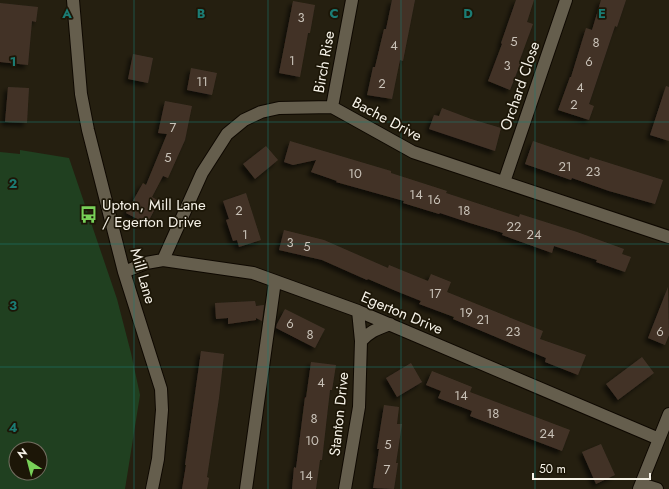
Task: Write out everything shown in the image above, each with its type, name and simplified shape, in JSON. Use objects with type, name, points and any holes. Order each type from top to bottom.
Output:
[{"type":"street","name":"Mill Lane","points":[[73,0],[81,94],[85,116],[124,272],[161,389],[162,410],[158,459],[152,489]]},
{"type":"street","name":"Birch Rise","points":[[332,107],[352,0]]},
{"type":"street","name":"Orchard Close","points":[[504,182],[566,0]]},
{"type":"street","name":"Bache Drive","points":[[163,260],[202,173],[227,134],[244,120],[261,112],[279,108],[332,107],[412,152],[669,237]]},
{"type":"street","name":"Egerton Drive","points":[[124,272],[146,263],[163,260],[253,273],[390,324],[659,439]]},
{"type":"street","points":[[246,489],[275,281]]},
{"type":"street","name":"Stanton Drive","points":[[345,489],[359,407],[361,341],[358,311]]},
{"type":"street","points":[[361,341],[368,334],[390,324]]},
{"type":"street","points":[[657,489],[640,486],[669,414]]},
{"type":"green space","points":[[20,150],[69,158],[117,299],[140,395],[125,489],[0,489],[0,152],[20,154]]},
{"type":"building","points":[[392,0],[415,0],[403,61],[400,60],[392,99],[367,95],[373,67],[375,67],[384,29],[386,29]]},
{"type":"building","points":[[516,0],[534,0],[527,22],[533,24],[510,90],[488,81]]},
{"type":"building","points":[[601,0],[626,0],[617,27],[615,26],[589,104],[594,106],[589,120],[558,110],[571,77],[586,28],[592,30]]},
{"type":"building","points":[[293,1],[315,5],[300,77],[279,73]]},
{"type":"building","points":[[0,3],[38,7],[36,22],[32,21],[28,65],[0,62]]},
{"type":"building","points":[[133,54],[153,58],[148,83],[128,79]]},
{"type":"building","points":[[191,68],[217,73],[212,95],[187,90]]},
{"type":"building","points":[[666,86],[669,87],[669,141],[650,135]]},
{"type":"building","points":[[8,87],[29,88],[27,123],[5,122]]},
{"type":"building","points":[[165,101],[192,106],[185,140],[168,178],[163,176],[152,197],[159,201],[147,224],[126,213],[143,183],[146,185],[167,134],[158,133]]},
{"type":"building","points":[[442,108],[501,128],[495,151],[429,129],[434,115],[439,116]]},
{"type":"building","points":[[290,141],[391,171],[391,173],[447,191],[446,193],[519,217],[520,214],[577,232],[624,249],[622,254],[631,257],[625,272],[596,262],[597,260],[554,246],[552,253],[502,235],[503,233],[403,203],[404,201],[336,182],[337,181],[311,172],[316,160],[293,165],[284,162]]},
{"type":"building","points":[[533,141],[589,160],[590,157],[663,180],[655,204],[609,191],[572,178],[571,180],[525,164]]},
{"type":"building","points":[[266,146],[278,160],[255,179],[243,164]]},
{"type":"building","points":[[246,193],[261,240],[239,247],[237,240],[233,241],[226,220],[229,219],[223,201]]},
{"type":"building","points":[[284,230],[324,240],[388,268],[389,265],[428,281],[431,274],[451,282],[447,292],[543,331],[540,339],[586,355],[578,375],[545,362],[546,358],[453,319],[454,317],[419,304],[421,301],[368,279],[367,280],[322,260],[279,250]]},
{"type":"building","points":[[668,287],[669,335],[665,345],[648,338]]},
{"type":"building","points":[[255,301],[256,306],[264,305],[262,321],[256,318],[256,320],[228,324],[228,318],[216,319],[215,303]]},
{"type":"building","points":[[285,309],[325,329],[315,348],[276,328]]},
{"type":"building","points":[[201,351],[224,354],[207,477],[209,478],[207,489],[182,489],[186,465]]},
{"type":"building","points":[[642,357],[654,373],[618,400],[606,384]]},
{"type":"building","points":[[311,362],[336,365],[332,390],[330,390],[322,460],[320,460],[316,489],[292,489],[294,467],[296,468]]},
{"type":"building","points":[[411,363],[422,382],[397,397],[386,378]]},
{"type":"building","points":[[432,371],[472,387],[470,392],[570,430],[562,451],[470,416],[472,411],[438,398],[441,391],[426,385]]},
{"type":"building","points":[[384,405],[399,407],[397,424],[402,424],[394,489],[373,488]]},
{"type":"building","points":[[601,444],[615,475],[596,484],[582,452]]},
{"type":"place","name":"Upton, Mill Lane / Egerton Drive","points":[[89,214]]}]
